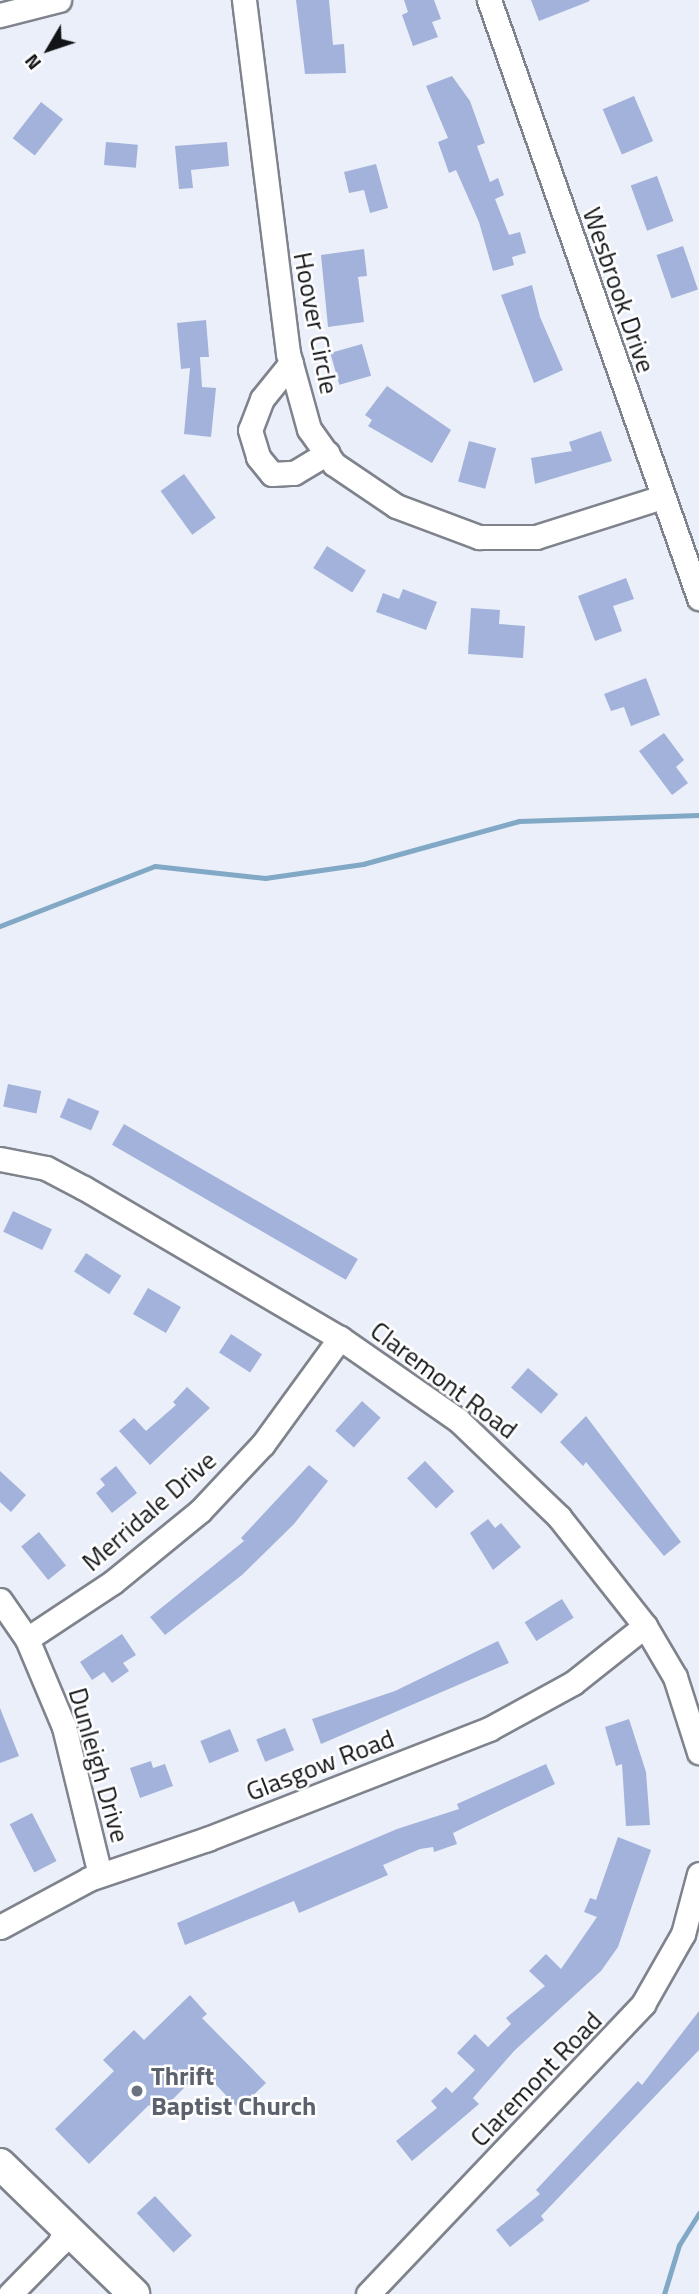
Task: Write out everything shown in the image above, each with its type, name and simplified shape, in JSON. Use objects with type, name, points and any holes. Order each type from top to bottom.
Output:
[{"type":"main road","points":[[0,2164],[134,2294]]},
{"type":"street","points":[[0,15],[59,0]]},
{"type":"street","name":"Hoover Circle","points":[[244,0],[291,363],[309,429],[327,453],[396,506],[479,537],[536,537],[662,497]]},
{"type":"street","name":"Wesbrook Drive","points":[[489,0],[699,598]]},
{"type":"street","points":[[291,363],[262,399],[250,430],[258,457],[272,474],[294,473],[327,453]]},
{"type":"street","name":"Claremont Road","points":[[0,1159],[32,1163],[75,1183],[340,1338],[424,1393],[511,1466],[591,1553],[645,1626],[675,1677],[699,1752]]},
{"type":"street","name":"Merridale Drive","points":[[27,1639],[113,1582],[200,1511],[280,1423],[340,1338]]},
{"type":"street","name":"Dunleigh Drive","points":[[0,1600],[27,1639],[64,1727],[100,1875]]},
{"type":"street","name":"Glasgow Road","points":[[0,1927],[100,1875],[207,1839],[489,1729],[573,1683],[645,1626]]},
{"type":"street","name":"Claremont Road","points":[[368,2294],[620,2032],[691,1937],[699,1874]]},
{"type":"street","points":[[10,2294],[59,2244],[66,2228]]},
{"type":"building","points":[[296,0],[329,0],[333,45],[344,44],[346,73],[305,74]]},
{"type":"building","points":[[404,0],[434,0],[441,19],[432,22],[438,37],[413,46],[402,15],[408,12]]},
{"type":"building","points":[[531,0],[589,0],[590,1],[539,21]]},
{"type":"building","points":[[452,76],[470,101],[485,143],[477,146],[490,182],[498,178],[504,195],[495,199],[509,235],[520,232],[526,253],[512,257],[514,265],[493,271],[479,222],[456,170],[449,173],[438,142],[448,138],[426,86]]},
{"type":"building","points":[[634,96],[653,141],[622,154],[603,109]]},
{"type":"building","points":[[41,102],[63,119],[35,155],[13,138]]},
{"type":"building","points":[[106,142],[138,145],[136,168],[104,165]]},
{"type":"building","points":[[227,142],[229,166],[191,170],[193,188],[179,189],[175,146]]},
{"type":"building","points":[[376,164],[388,208],[370,213],[364,190],[349,193],[344,172]]},
{"type":"building","points":[[657,176],[673,221],[647,231],[631,186]]},
{"type":"building","points":[[683,246],[698,289],[672,299],[657,255]]},
{"type":"building","points":[[364,249],[367,276],[358,277],[364,322],[328,327],[321,255]]},
{"type":"building","points":[[532,285],[540,317],[563,370],[534,383],[501,295]]},
{"type":"building","points":[[206,320],[209,357],[200,357],[202,387],[216,388],[211,437],[184,434],[190,368],[181,369],[177,323]]},
{"type":"building","points":[[362,344],[371,376],[339,385],[330,353]]},
{"type":"building","points":[[387,386],[451,430],[432,463],[368,426],[372,420],[365,415]]},
{"type":"building","points":[[601,431],[612,461],[535,484],[531,458],[572,451],[569,442]]},
{"type":"building","points":[[469,441],[496,448],[485,489],[458,482]]},
{"type":"building","points":[[184,474],[216,518],[192,535],[161,491]]},
{"type":"building","points":[[327,546],[366,570],[352,592],[313,568]]},
{"type":"building","points":[[626,578],[634,599],[613,606],[622,631],[595,641],[578,596]]},
{"type":"building","points":[[403,589],[437,602],[426,630],[376,612],[383,593],[399,599]]},
{"type":"building","points":[[471,608],[500,610],[499,624],[525,626],[523,658],[468,654]]},
{"type":"building","points":[[646,678],[660,715],[631,726],[624,707],[611,711],[604,694]]},
{"type":"building","points":[[664,733],[684,760],[676,767],[688,783],[672,795],[639,751]]},
{"type":"building","points":[[8,1084],[41,1091],[36,1114],[3,1106]]},
{"type":"building","points":[[68,1098],[99,1111],[91,1131],[60,1117]]},
{"type":"building","points":[[124,1124],[358,1259],[346,1280],[112,1145]]},
{"type":"building","points":[[13,1211],[52,1229],[42,1250],[3,1232]]},
{"type":"building","points":[[86,1253],[121,1276],[109,1294],[74,1271]]},
{"type":"building","points":[[148,1288],[181,1307],[166,1333],[133,1314]]},
{"type":"building","points":[[231,1334],[262,1354],[250,1373],[219,1352]]},
{"type":"building","points":[[528,1368],[558,1394],[541,1414],[511,1388]]},
{"type":"building","points":[[187,1387],[210,1408],[150,1465],[119,1431],[134,1418],[146,1431],[176,1405],[173,1402]]},
{"type":"building","points":[[362,1401],[381,1418],[354,1447],[335,1431]]},
{"type":"building","points":[[586,1416],[681,1542],[664,1556],[586,1462],[583,1466],[560,1442]]},
{"type":"building","points":[[425,1461],[454,1491],[436,1509],[407,1478]]},
{"type":"building","points":[[309,1465],[328,1481],[294,1524],[242,1575],[165,1635],[150,1617],[244,1541],[241,1538]]},
{"type":"building","points":[[116,1466],[137,1493],[112,1513],[96,1493],[105,1485],[100,1479]]},
{"type":"building","points":[[0,1471],[26,1495],[11,1512],[0,1502]]},
{"type":"building","points":[[488,1519],[495,1528],[501,1523],[521,1547],[493,1570],[470,1533]]},
{"type":"building","points":[[39,1532],[66,1565],[48,1580],[21,1546]]},
{"type":"building","points":[[562,1599],[574,1618],[536,1641],[525,1622]]},
{"type":"building","points":[[122,1634],[136,1655],[123,1663],[129,1671],[112,1683],[104,1672],[92,1680],[80,1662]]},
{"type":"building","points":[[498,1641],[509,1663],[321,1744],[312,1719],[395,1691]]},
{"type":"building","points":[[0,1708],[19,1756],[0,1763]]},
{"type":"building","points":[[629,1719],[646,1772],[650,1825],[626,1826],[622,1764],[616,1766],[605,1727]]},
{"type":"building","points":[[285,1728],[294,1750],[265,1762],[256,1740]]},
{"type":"building","points":[[230,1729],[239,1751],[209,1763],[200,1741]]},
{"type":"building","points":[[151,1761],[153,1768],[165,1764],[173,1786],[140,1798],[130,1768]]},
{"type":"building","points":[[546,1764],[555,1784],[453,1833],[457,1844],[434,1852],[433,1847],[420,1849],[383,1865],[388,1875],[299,1913],[294,1901],[185,1945],[177,1923],[397,1829],[459,1809],[457,1804]]},
{"type":"building","points":[[32,1813],[57,1861],[34,1872],[10,1824]]},
{"type":"building","points":[[618,1837],[651,1850],[618,1947],[601,1971],[514,2051],[473,2098],[479,2104],[412,2161],[396,2141],[437,2108],[431,2101],[446,2087],[452,2093],[475,2070],[457,2053],[475,2034],[488,2047],[511,2024],[506,2018],[545,1986],[529,1971],[546,1954],[561,1969],[597,1917],[584,1912],[590,1898],[596,1900]]},
{"type":"building","points":[[190,1995],[207,2014],[202,2018],[266,2083],[239,2109],[202,2070],[158,2114],[149,2105],[89,2164],[55,2129],[114,2071],[103,2060],[134,2030],[144,2040]]},
{"type":"building","points":[[699,2011],[699,2050],[541,2216],[544,2220],[510,2247],[496,2230],[540,2194],[536,2190],[638,2081],[642,2085]]},
{"type":"building","points":[[155,2196],[192,2235],[174,2253],[137,2213]]},
{"type":"waterway","points":[[0,926],[155,866],[265,878],[363,864],[519,821],[699,815]]},
{"type":"waterway","points":[[664,2294],[679,2245],[699,2213]]},
{"type":"place","name":"Thrift Baptist Church","points":[[137,2091]]}]
